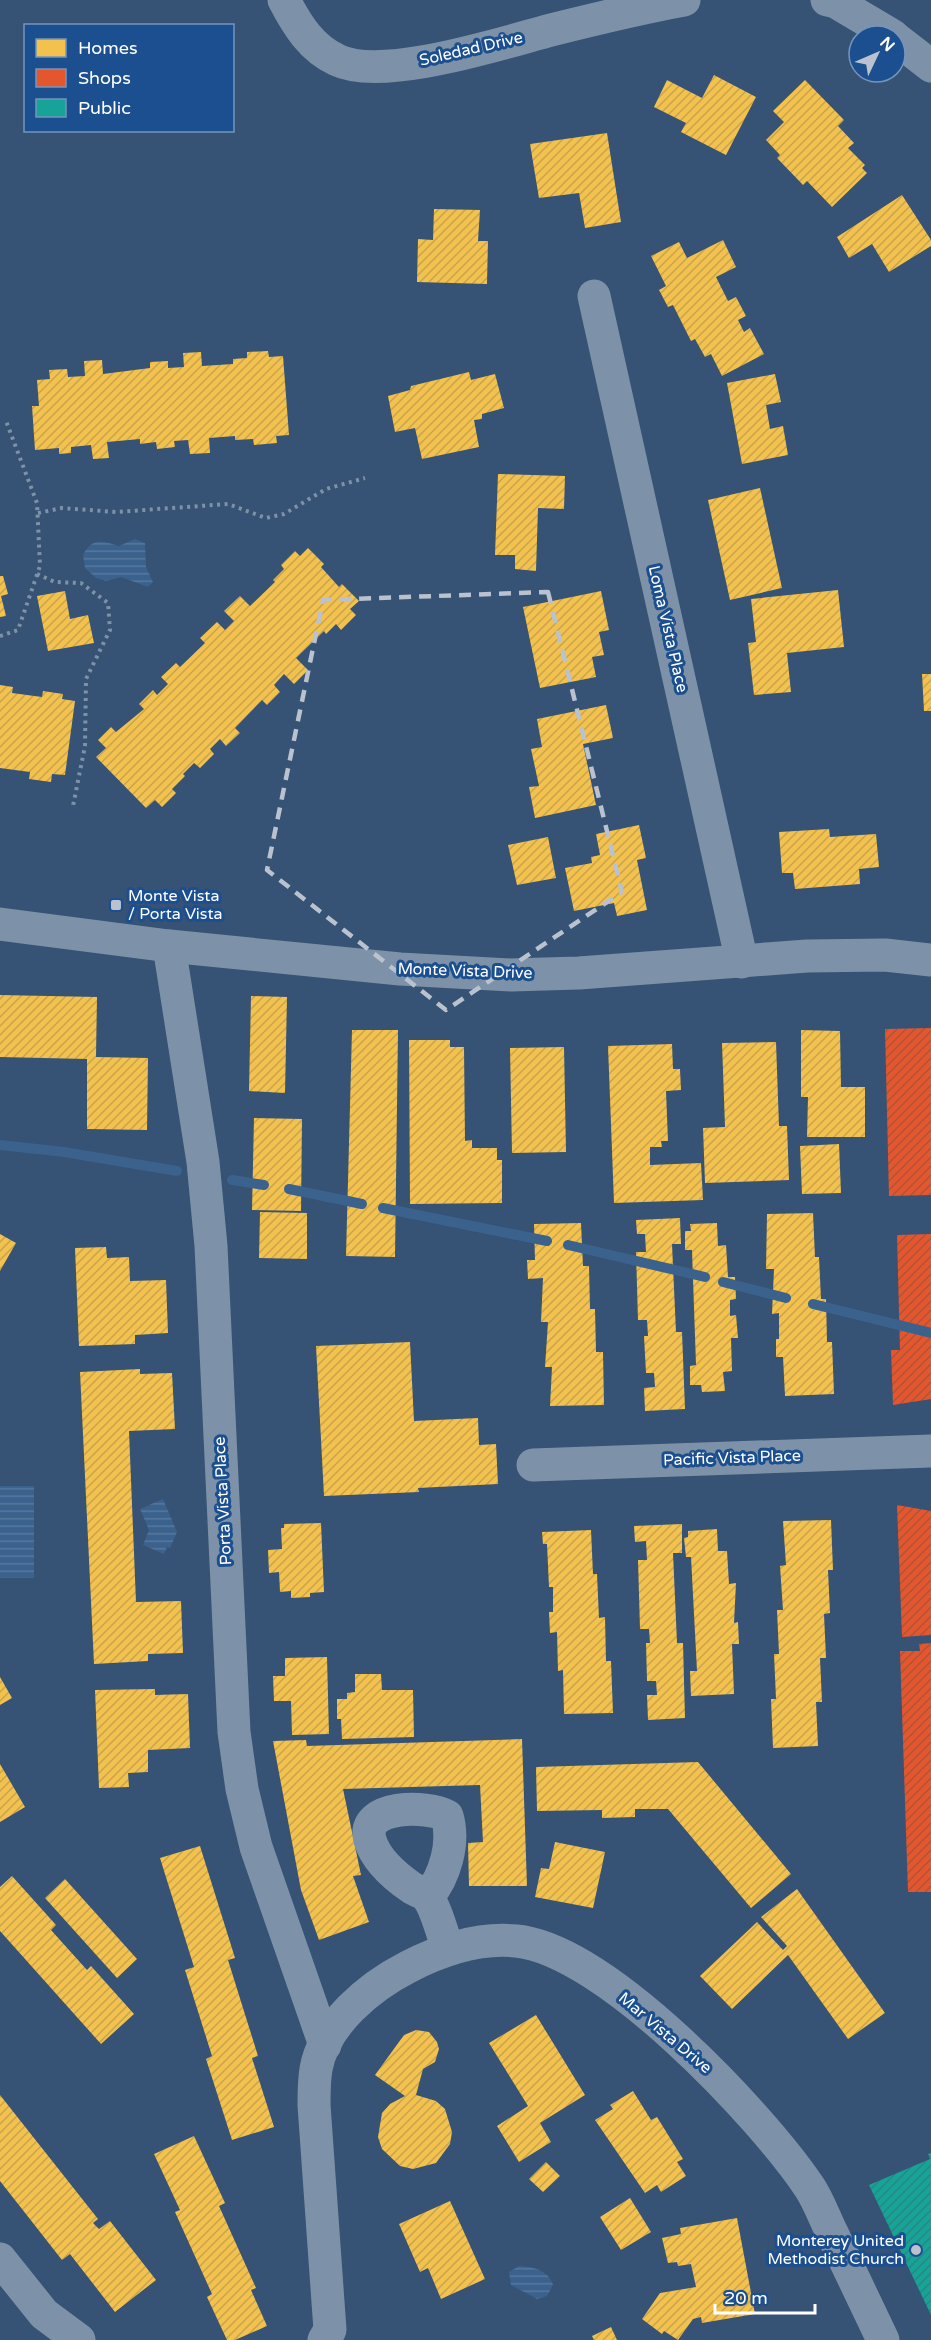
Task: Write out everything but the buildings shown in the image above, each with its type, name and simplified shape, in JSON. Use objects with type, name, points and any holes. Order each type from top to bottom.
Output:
[{"type":"street","name":"Soledad Drive","points":[[283,6],[313,45],[338,61],[362,67],[388,67],[460,53],[684,0]]},
{"type":"street","points":[[827,0],[836,2],[872,24]]},
{"type":"street","points":[[907,47],[931,66]]},
{"type":"street","name":"Loma Vista Place","points":[[594,296],[742,962]]},
{"type":"street","name":"Monte Vista Drive","points":[[0,924],[169,946],[400,969],[511,975],[579,973],[855,955],[931,960]]},
{"type":"street","name":"Porta Vista Place","points":[[169,946],[203,1162],[211,1246],[234,1732],[240,1778],[256,1847],[325,2045]]},
{"type":"street","name":"Pacific Vista Place","points":[[533,1465],[931,1451]]},
{"type":"street","points":[[428,1897],[448,1949]]},
{"type":"street","name":"Mar Vista Drive","points":[[335,2337],[314,2105],[316,2068],[325,2045],[354,2005],[379,1984],[424,1958],[448,1949],[494,1940],[518,1941],[544,1947],[573,1961],[647,2013],[733,2092],[811,2189],[883,2340]]},
{"type":"street","points":[[0,2259],[40,2327],[79,2340]]},
{"type":"path","points":[[0,636],[18,630],[40,566],[38,503],[6,421]]},
{"type":"path","points":[[38,513],[62,508],[116,512],[228,504],[266,518],[284,514],[326,489],[365,478]]},
{"type":"path","points":[[37,574],[55,582],[81,583],[108,603],[110,630],[86,679],[85,746],[73,806]]},
{"type":"highlighted area","points":[[548,592],[622,892],[446,1010],[267,870],[323,600]]},
{"type":"water","points":[[135,539],[145,543],[146,567],[153,582],[148,587],[121,577],[106,581],[96,578],[85,568],[83,555],[90,545],[103,542],[119,546]]},
{"type":"water","points":[[0,1486],[34,1486],[34,1578],[0,1578]]},
{"type":"water","points":[[163,1499],[177,1532],[170,1548],[167,1547],[164,1554],[143,1545],[149,1530],[140,1509]]},
{"type":"water","points":[[519,2266],[535,2268],[548,2276],[553,2285],[547,2296],[537,2299],[511,2285],[509,2272]]},
{"type":"waterway","points":[[0,1145],[64,1152],[177,1171]]},
{"type":"waterway","points":[[232,1180],[264,1185]]},
{"type":"waterway","points":[[289,1189],[362,1204]]},
{"type":"waterway","points":[[383,1208],[547,1241]]},
{"type":"waterway","points":[[568,1245],[705,1277]]},
{"type":"waterway","points":[[723,1282],[786,1298]]},
{"type":"waterway","points":[[813,1304],[931,1333]]},
{"type":"place","name":"Monte Vista / Porta Vista","points":[[116,905]]},
{"type":"place","name":"Monterey United Methodist Church","points":[[916,2250]]}]
